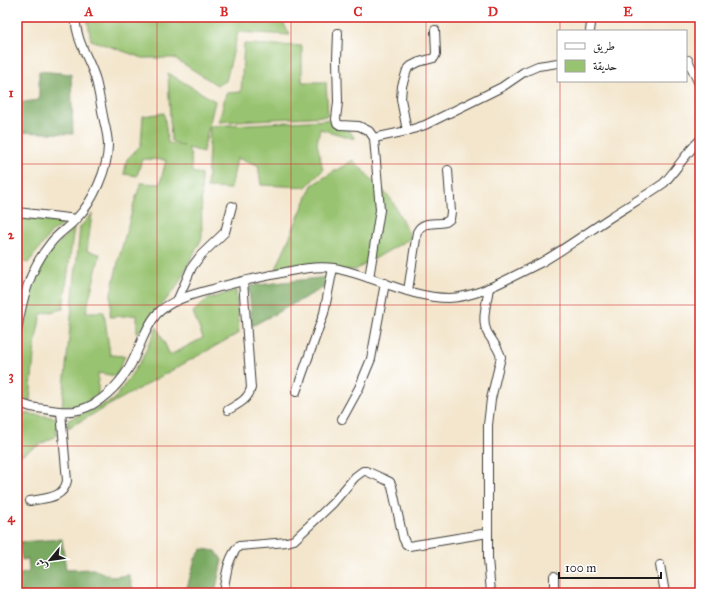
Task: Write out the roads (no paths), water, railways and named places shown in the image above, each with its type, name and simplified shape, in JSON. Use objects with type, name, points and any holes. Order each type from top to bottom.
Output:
[{"type":"street","points":[[17,331],[25,293],[40,259],[49,244],[77,218],[92,196],[106,165],[108,144],[94,76],[79,40],[76,30],[75,17]]},
{"type":"street","points":[[590,30],[592,17]]},
{"type":"street","points":[[407,131],[401,99],[402,86],[407,70],[411,66],[434,58],[436,54],[435,30]]},
{"type":"street","points":[[338,33],[337,123],[340,125],[359,126],[369,131],[374,138],[380,210],[369,278]]},
{"type":"street","points":[[688,60],[700,86]]},
{"type":"street","points":[[374,138],[407,131],[425,125],[502,87],[524,72],[538,66],[557,63]]},
{"type":"street","points":[[17,402],[25,406],[61,412],[86,408],[109,393],[118,384],[129,368],[149,326],[157,314],[177,301],[208,290],[243,281],[299,269],[333,268],[408,291],[431,296],[450,298],[471,295],[489,288],[540,263],[664,183],[675,172],[693,146],[700,140]]},
{"type":"street","points":[[408,291],[420,226],[446,222],[450,218],[451,212],[448,170]]},
{"type":"street","points":[[177,301],[192,267],[201,255],[225,232],[232,206]]},
{"type":"street","points":[[17,212],[77,218]]},
{"type":"street","points":[[296,392],[324,312],[333,268]]},
{"type":"street","points":[[228,410],[245,400],[249,395],[251,388],[243,281]]},
{"type":"street","points":[[342,419],[359,388],[371,359],[385,283]]},
{"type":"street","points":[[489,288],[484,325],[499,351],[500,358],[491,399],[488,425],[488,558],[491,593]]},
{"type":"street","points":[[30,502],[52,497],[62,492],[65,488],[67,481],[61,412]]},
{"type":"street","points":[[223,593],[230,559],[234,551],[239,546],[287,542],[294,540],[333,503],[355,477],[363,471],[390,482],[403,538],[409,546],[488,533]]},
{"type":"street","points":[[660,565],[665,593]]},
{"type":"street","points":[[554,576],[554,593]]}]
